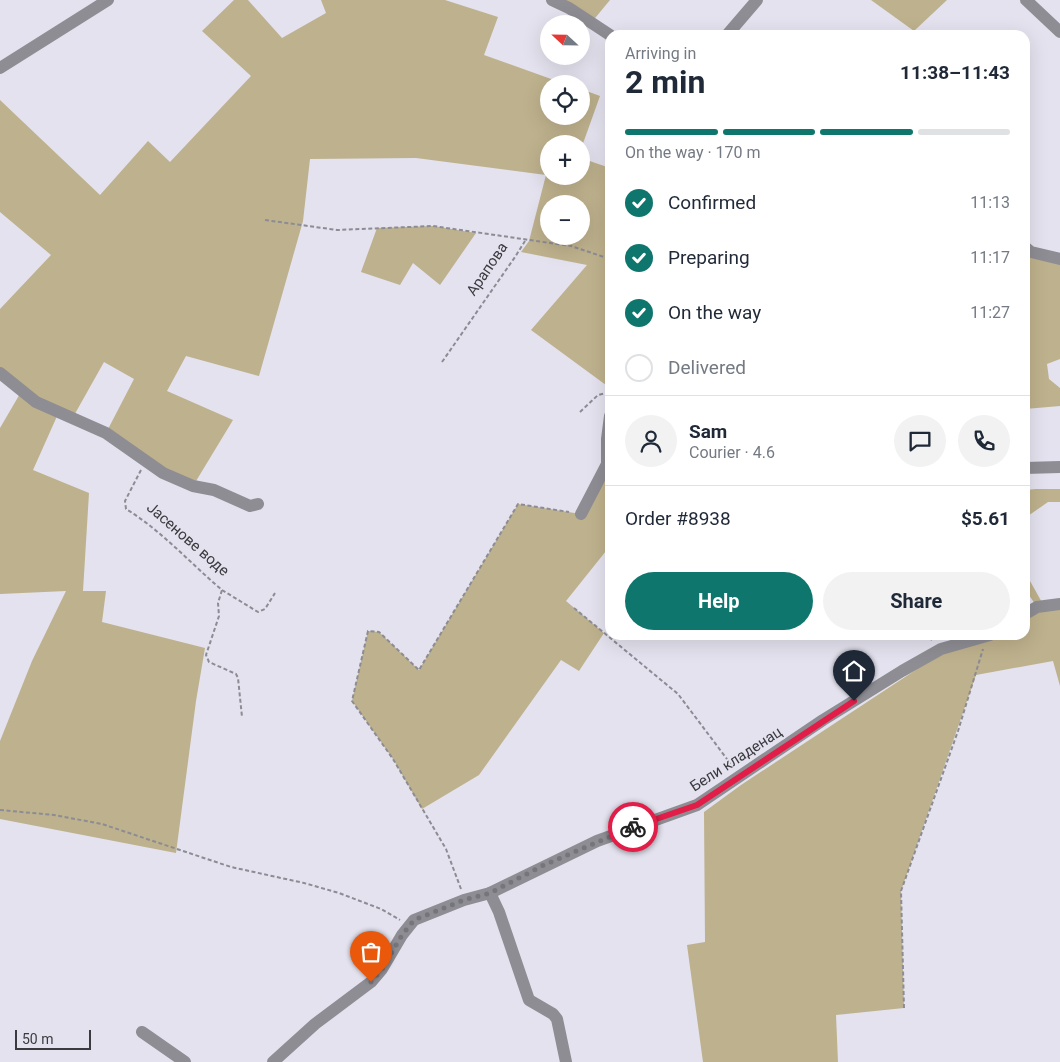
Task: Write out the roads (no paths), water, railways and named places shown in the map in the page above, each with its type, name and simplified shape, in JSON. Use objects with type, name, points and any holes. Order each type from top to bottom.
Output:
[{"type":"street","points":[[0,68],[108,0]]},
{"type":"street","points":[[552,0],[569,8],[605,32]]},
{"type":"street","points":[[731,30],[757,0]]},
{"type":"street","points":[[1026,0],[1060,32]]},
{"type":"street","points":[[1030,251],[1060,259]]},
{"type":"street","points":[[0,373],[36,402],[106,433],[169,476],[193,486],[214,490],[250,506],[258,504]]},
{"type":"street","points":[[1030,468],[1060,467]]},
{"type":"street","points":[[581,514],[605,468]]},
{"type":"street","points":[[1030,611],[1037,607],[1060,604]]},
{"type":"street","name":"Бели кладенац","points":[[273,1062],[315,1024],[371,982],[393,952],[408,926],[426,914],[490,893],[597,841],[697,805],[823,720],[918,662],[941,649],[974,640]]},
{"type":"street","points":[[490,893],[499,912],[529,1000],[553,1014],[557,1019],[566,1062]]},
{"type":"street","points":[[142,1032],[186,1062]]}]
